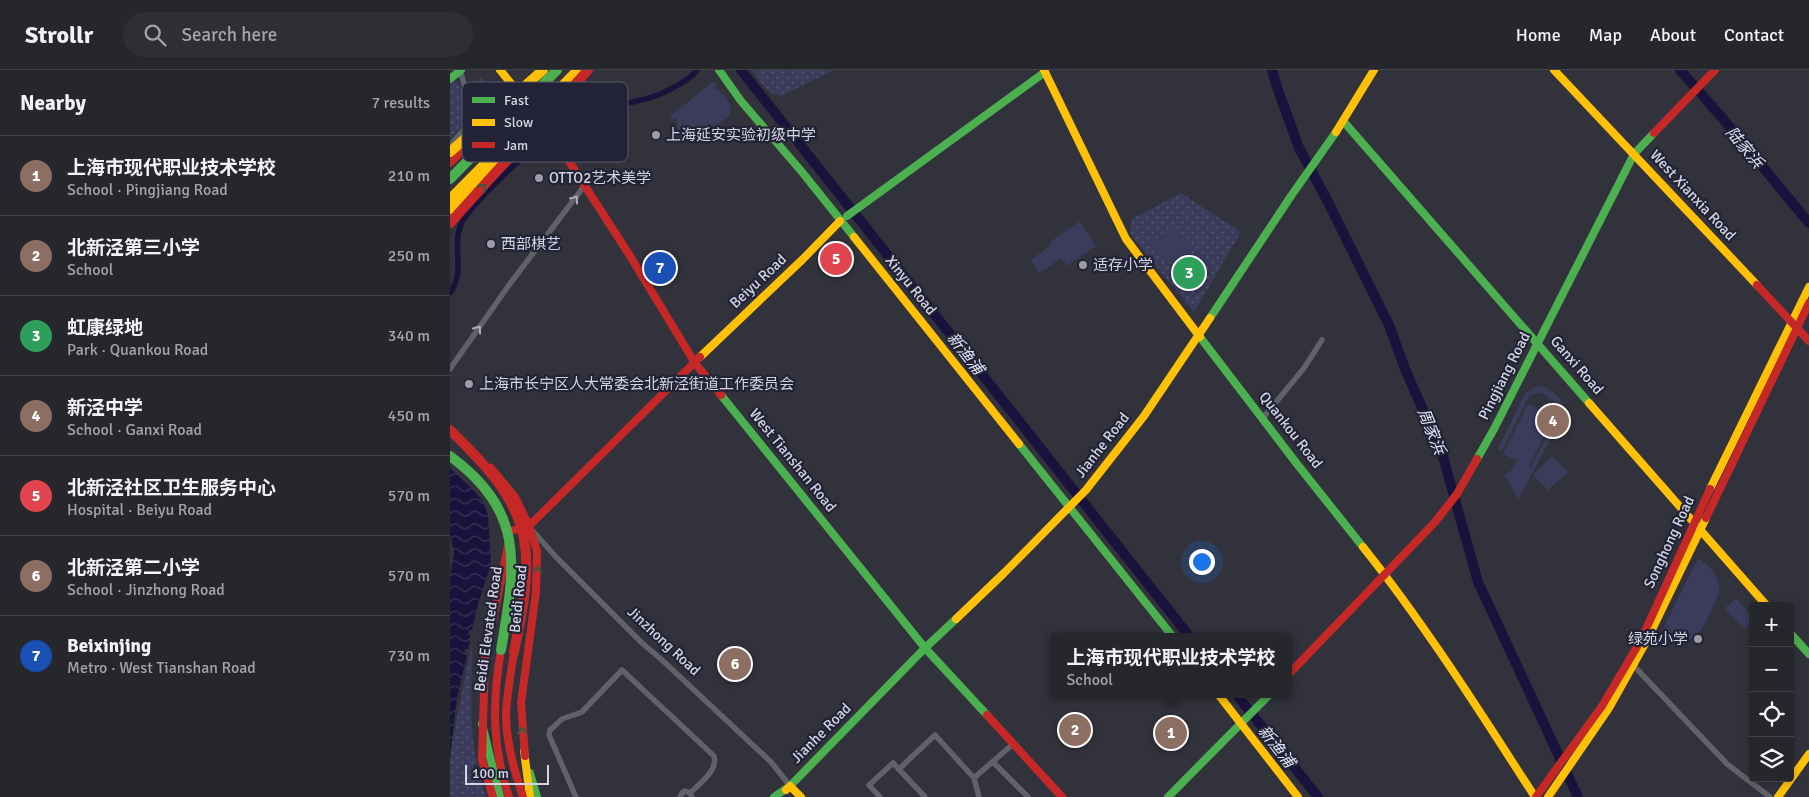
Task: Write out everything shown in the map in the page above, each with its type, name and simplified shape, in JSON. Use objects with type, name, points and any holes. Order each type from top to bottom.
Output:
[{"type":"main road","points":[[450,79],[461,70]]},
{"type":"main road","name":"West Tianshan Road","points":[[500,70],[510,82]]},
{"type":"main road","points":[[529,82],[542,70]]},
{"type":"main road","points":[[529,82],[542,70]]},
{"type":"main road","points":[[545,82],[557,70]]},
{"type":"main road","points":[[566,82],[578,70]]},
{"type":"main road","points":[[570,82],[582,70]]},
{"type":"main road","points":[[577,82],[588,70]]},
{"type":"main road","name":"Xinyu Road","points":[[719,70],[740,101],[843,218],[1170,633]]},
{"type":"main road","name":"Jianhe Road","points":[[774,797],[790,786],[925,648],[1086,490],[1144,416],[1197,334],[1344,122],[1374,70]]},
{"type":"main road","name":"West Xianxia Road","points":[[1554,70],[1809,342]]},
{"type":"main road","name":"Beiyu Road","points":[[510,531],[529,526],[843,218],[1045,71]]},
{"type":"main road","name":"Quankou Road","points":[[1045,71],[1126,239],[1197,334],[1385,574],[1467,692],[1536,797]]},
{"type":"main road","name":"Pingjiang Road","points":[[1292,671],[1435,522],[1470,473],[1634,154],[1712,74]]},
{"type":"main road","name":"Ganxi Road","points":[[1344,122],[1764,602]]},
{"type":"main road","points":[[450,163],[453,150]]},
{"type":"main road","points":[[450,179],[467,162]]},
{"type":"main road","points":[[450,199],[487,162]]},
{"type":"main road","points":[[450,210],[493,162]]},
{"type":"main road","points":[[450,223],[505,162]]},
{"type":"main road","name":"West Tianshan Road","points":[[569,162],[695,362],[925,648],[1062,797]]},
{"type":"main road","name":"Songhong Road","points":[[1536,797],[1558,774],[1572,754],[1640,640],[1794,326],[1809,287]]},
{"type":"main road","name":"Songhong Road","points":[[1794,326],[1809,303]]},
{"type":"main road","points":[[450,430],[481,462]]},
{"type":"main road","points":[[450,435],[481,462]]},
{"type":"main road","name":"Beidi Road","points":[[450,435],[483,460],[500,477],[515,497],[529,526],[537,551],[536,592],[521,703],[524,751],[538,797]]},
{"type":"main road","name":"Beidi Road","points":[[450,451],[472,468],[495,497],[502,508],[510,531],[485,658],[482,760],[493,797]]},
{"type":"main road","name":"Beidi Elevated Road","points":[[450,456],[467,468],[494,501],[508,534],[512,554],[512,575],[493,700],[493,726],[498,756],[509,797]]},
{"type":"main road","name":"Beidi Elevated Road","points":[[481,462],[506,495],[522,530],[526,555],[523,605],[507,702],[507,728],[511,755],[523,797]]},
{"type":"main road","name":"Songhong Road","points":[[1572,754],[1608,708],[1647,640],[1697,526]]},
{"type":"main road","points":[[1794,637],[1809,654]]},
{"type":"main road","points":[[1222,698],[1243,721],[1298,797]]},
{"type":"main road","points":[[1168,797],[1266,698]]},
{"type":"main road","points":[[482,724],[500,797]]},
{"type":"main road","points":[[524,751],[530,797]]},
{"type":"main road","points":[[1778,797],[1809,754]]},
{"type":"main road","name":"Songhong Road","points":[[1548,797],[1558,774]]},
{"type":"main road","points":[[780,797],[790,786]]},
{"type":"main road","name":"Jianhe Road","points":[[785,797],[790,786]]},
{"type":"main road","name":"Jinzhong Road","points":[[790,786],[801,797]]},
{"type":"street","points":[[453,150],[462,137]]},
{"type":"street","points":[[450,369],[509,285],[585,185]]},
{"type":"street","points":[[1263,418],[1304,368],[1322,340]]},
{"type":"street","name":"Jinzhong Road","points":[[529,526],[556,557],[642,643],[771,762],[790,786]]},
{"type":"street","points":[[1633,665],[1727,764],[1770,797]]},
{"type":"street","points":[[576,797],[550,735],[550,730],[562,719],[582,712],[622,670],[714,756],[716,762],[713,770],[691,795],[683,792],[680,797]]},
{"type":"street","points":[[899,769],[935,734],[974,778],[979,797]]},
{"type":"street","points":[[974,778],[1013,744]]},
{"type":"street","points":[[993,762],[1028,797]]},
{"type":"street","points":[[880,797],[869,785],[893,763],[925,797]]},
{"type":"green space","points":[[752,70],[834,70],[781,96],[768,90]]},
{"type":"green space","points":[[481,78],[485,82],[476,82]]},
{"type":"green space","points":[[456,80],[462,87],[462,125],[450,139],[450,85]]},
{"type":"green space","points":[[714,81],[717,85],[714,88],[728,100],[730,107],[729,116],[699,139],[688,138],[678,130],[676,117],[672,120],[670,116]]},
{"type":"green space","points":[[1181,193],[1241,232],[1194,312],[1130,234],[1132,219]]},
{"type":"green space","points":[[1080,221],[1096,246],[1067,266],[1061,258],[1040,273],[1031,260],[1051,245],[1050,242]]},
{"type":"green space","points":[[1173,225],[1194,250],[1172,268],[1151,243]]},
{"type":"green space","points":[[1542,386],[1557,396],[1565,411],[1518,500],[1504,474],[1512,470],[1516,461],[1520,462],[1503,454],[1528,404],[1554,417],[1529,466],[1531,467],[1559,412],[1550,399],[1537,393],[1528,398],[1502,451],[1498,449],[1525,393],[1535,387]]},
{"type":"green space","points":[[1552,455],[1568,472],[1548,490],[1533,475]]},
{"type":"green space","points":[[1698,558],[1717,577],[1719,593],[1700,630],[1689,640],[1682,641],[1671,636],[1664,626]]},
{"type":"green space","points":[[1736,598],[1749,613],[1749,625],[1744,629],[1725,608]]},
{"type":"green space","points":[[471,647],[473,741],[480,778],[486,797],[450,797],[452,743]]},
{"type":"water","points":[[450,468],[477,494],[484,504],[488,515],[491,564],[472,630],[469,630],[468,635],[471,636],[468,649],[465,649],[464,654],[467,655],[456,703],[458,704],[456,705],[450,757],[450,576],[454,553],[450,534]]},
{"type":"waterway","points":[[628,103],[661,94],[687,79],[697,70]]},
{"type":"waterway","name":"新渔浦","points":[[741,70],[1187,633]]},
{"type":"waterway","name":"周家浜","points":[[1272,70],[1299,148],[1389,325],[1405,369],[1442,453],[1478,582],[1578,797]]},
{"type":"waterway","name":"陆家浜","points":[[1680,70],[1809,223]]},
{"type":"waterway","points":[[450,293],[455,285],[457,276],[458,235],[465,217],[490,189],[519,162]]},
{"type":"waterway","name":"新渔浦","points":[[1239,698],[1318,797]]},
{"type":"traffic: fast","points":[[450,79],[461,70]]},
{"type":"traffic: fast","points":[[545,82],[557,70]]},
{"type":"traffic: fast","points":[[719,70],[741,101],[802,172],[854,237]]},
{"type":"traffic: fast","points":[[847,216],[1045,72]]},
{"type":"traffic: fast","points":[[1344,122],[1589,403]]},
{"type":"traffic: fast","points":[[1210,318],[1336,132]]},
{"type":"traffic: fast","points":[[1477,459],[1634,154],[1654,133]]},
{"type":"traffic: fast","points":[[450,179],[467,162]]},
{"type":"traffic: fast","points":[[1200,337],[1363,547]]},
{"type":"traffic: fast","points":[[721,395],[925,648],[987,715]]},
{"type":"traffic: fast","points":[[1019,444],[1170,633]]},
{"type":"traffic: fast","points":[[450,456],[475,477],[492,499],[504,521],[510,543],[510,593],[501,650]]},
{"type":"traffic: fast","points":[[774,797],[790,786],[925,648],[956,619]]},
{"type":"traffic: fast","points":[[1794,637],[1809,654]]},
{"type":"traffic: fast","points":[[1168,797],[1266,698]]},
{"type":"traffic: fast","points":[[482,724],[500,797]]},
{"type":"traffic: fast","points":[[530,773],[537,797]]},
{"type":"traffic: slow","points":[[500,70],[510,82]]},
{"type":"traffic: slow","points":[[529,82],[543,70]]},
{"type":"traffic: slow","points":[[566,82],[578,70]]},
{"type":"traffic: slow","points":[[1044,70],[1126,239],[1200,337]]},
{"type":"traffic: slow","points":[[1336,132],[1374,70]]},
{"type":"traffic: slow","points":[[1554,70],[1757,285]]},
{"type":"traffic: slow","points":[[450,152],[462,141]]},
{"type":"traffic: slow","points":[[450,199],[487,162]]},
{"type":"traffic: slow","points":[[450,210],[493,162]]},
{"type":"traffic: slow","points":[[700,357],[840,221]]},
{"type":"traffic: slow","points":[[854,237],[1019,444]]},
{"type":"traffic: slow","points":[[1710,489],[1809,287]]},
{"type":"traffic: slow","points":[[956,619],[1086,490],[1144,416],[1210,318]]},
{"type":"traffic: slow","points":[[1589,403],[1763,602]]},
{"type":"traffic: slow","points":[[1548,797],[1609,708],[1647,640],[1706,518]]},
{"type":"traffic: slow","points":[[1363,547],[1431,638],[1535,797]]},
{"type":"traffic: slow","points":[[1221,698],[1298,797]]},
{"type":"traffic: slow","points":[[524,751],[530,797]]},
{"type":"traffic: slow","points":[[1778,797],[1809,754]]},
{"type":"traffic: slow","points":[[786,790],[790,786],[801,797]]},
{"type":"traffic: jam","points":[[577,82],[588,70]]},
{"type":"traffic: jam","points":[[1654,133],[1715,70]]},
{"type":"traffic: jam","points":[[450,163],[461,152]]},
{"type":"traffic: jam","points":[[450,223],[505,162]]},
{"type":"traffic: jam","points":[[570,162],[630,256],[695,363],[721,395]]},
{"type":"traffic: jam","points":[[1757,285],[1809,341]]},
{"type":"traffic: jam","points":[[1706,518],[1809,303]]},
{"type":"traffic: jam","points":[[510,531],[529,526],[700,357]]},
{"type":"traffic: jam","points":[[450,430],[496,479],[520,523],[526,553],[526,582],[514,652]]},
{"type":"traffic: jam","points":[[1292,671],[1435,522],[1457,494],[1477,459]]},
{"type":"traffic: jam","points":[[491,468],[515,497],[529,526],[537,551],[536,592],[521,703],[525,756]]},
{"type":"traffic: jam","points":[[1536,797],[1602,706],[1641,640],[1710,489]]},
{"type":"traffic: jam","points":[[493,797],[482,760],[485,658],[509,541]]},
{"type":"traffic: jam","points":[[501,650],[496,688],[495,724],[499,760],[509,797]]},
{"type":"traffic: jam","points":[[514,652],[507,698],[506,724],[511,756],[523,797]]},
{"type":"traffic: jam","points":[[987,715],[1062,797]]},
{"type":"place","name":"上海延安实验初级中学","points":[[656,135]]},
{"type":"place","name":"OTTO2艺术美学","points":[[539,178]]},
{"type":"place","name":"西部棋艺","points":[[491,244]]},
{"type":"place","name":"北新泾社区卫生服务中心","points":[[836,259]]},
{"type":"place","name":"适存小学","points":[[1083,265]]},
{"type":"place","name":"Beixinjing","points":[[660,268]]},
{"type":"place","name":"虹康绿地","points":[[1189,273]]},
{"type":"place","name":"上海市长宁区人大常委会北新泾街道工作委员会","points":[[469,384]]},
{"type":"place","name":"新泾中学","points":[[1553,421]]},
{"type":"place","name":"绿苑小学","points":[[1698,639]]},
{"type":"place","name":"北新泾第二小学","points":[[735,664]]},
{"type":"place","name":"北新泾第三小学","points":[[1075,730]]},
{"type":"place","name":"上海市现代职业技术学校","points":[[1171,733]]}]
